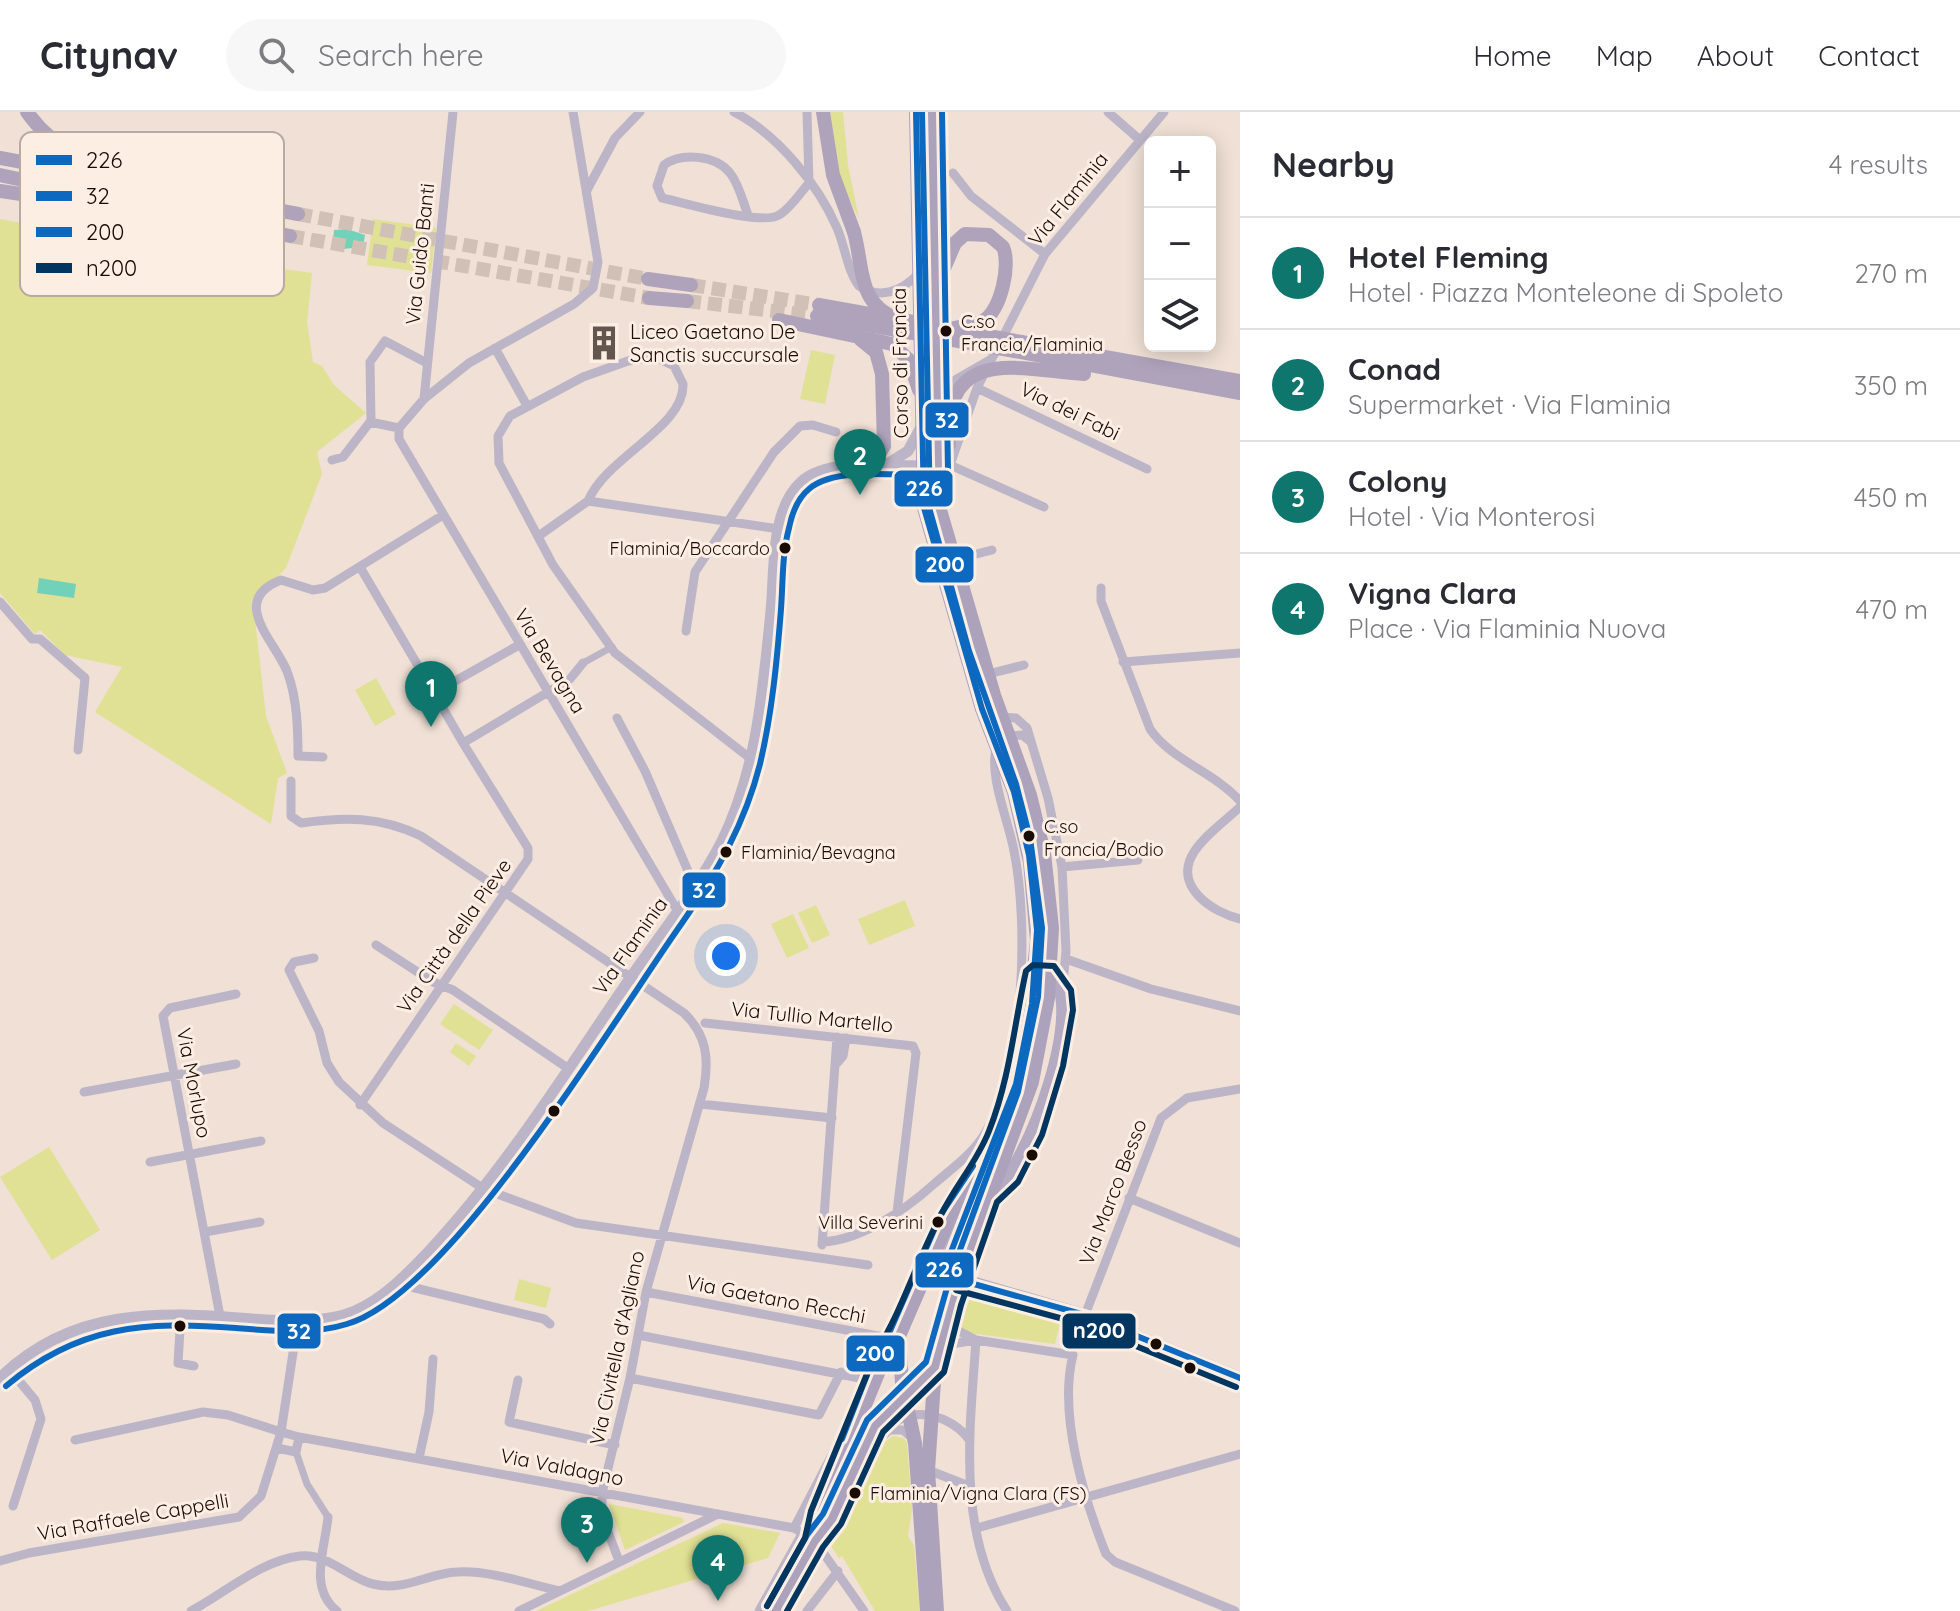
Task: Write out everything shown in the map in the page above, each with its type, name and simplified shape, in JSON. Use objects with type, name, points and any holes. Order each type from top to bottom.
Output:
[{"type":"highway","points":[[27,112],[44,132]]},
{"type":"highway","points":[[823,112],[833,175],[854,232],[870,301],[879,311],[897,319]]},
{"type":"highway","points":[[0,158],[20,162]]},
{"type":"highway","points":[[0,175],[20,179]]},
{"type":"highway","points":[[0,191],[20,194]]},
{"type":"highway","points":[[284,211],[298,214]]},
{"type":"highway","points":[[936,287],[955,243],[965,234],[977,232],[994,237],[1006,257],[998,296],[988,317],[950,329]]},
{"type":"highway","points":[[284,235],[290,236]]},
{"type":"highway","points":[[648,279],[691,285]]},
{"type":"highway","points":[[649,298],[687,301]]},
{"type":"highway","points":[[1240,381],[1018,347],[818,311],[897,319],[950,329],[1018,347],[1240,393]]},
{"type":"highway","points":[[779,320],[882,340],[902,350],[919,390]]},
{"type":"highway","points":[[849,333],[873,348],[882,369],[884,446],[878,466]]},
{"type":"highway","points":[[944,466],[952,401],[961,386],[977,373],[1005,366],[1084,374],[1149,375]]},
{"type":"main road","name":"Corso di Francia","points":[[916,112],[919,390],[926,519],[1014,792],[1044,939]]},
{"type":"main road","name":"Corso di Francia","points":[[932,112],[937,370],[944,466],[940,510],[1040,836],[1044,939],[1032,1082],[959,1280],[935,1367],[929,1416],[928,1470],[937,1611]]},
{"type":"main road","name":"Corso di Francia","points":[[804,1534],[820,1515],[875,1381],[899,1336],[952,1215],[983,1168],[1016,1084],[1043,975]]},
{"type":"main road","points":[[1043,975],[1062,994]]},
{"type":"main road","name":"Corso di Francia","points":[[988,1196],[1010,1177],[1033,1131],[1058,1040],[1062,994]]},
{"type":"main road","points":[[983,1168],[944,1265],[946,1273],[959,1280],[1085,1315],[1240,1378]]},
{"type":"main road","points":[[899,1336],[905,1399],[915,1443],[927,1611]]},
{"type":"main road","points":[[776,1611],[804,1534],[832,1519],[875,1426],[935,1367]]},
{"type":"street","name":"Via Guido Banti","points":[[424,399],[425,362],[453,112]]},
{"type":"street","points":[[371,422],[399,428],[424,399],[469,363],[587,294],[595,281],[598,262],[573,112]]},
{"type":"street","points":[[587,190],[615,138],[640,112]]},
{"type":"street","points":[[734,112],[765,133],[809,183],[837,229],[859,286],[873,292],[891,292],[918,274]]},
{"type":"street","points":[[748,215],[732,174],[718,163],[700,158],[678,159],[664,165],[657,186],[662,198],[748,215],[777,217],[809,183],[807,112]]},
{"type":"street","points":[[1108,112],[1140,140]]},
{"type":"street","name":"Via Flaminia","points":[[0,1378],[44,1344],[80,1326],[128,1315],[181,1314],[298,1320],[353,1312],[379,1298],[400,1279],[484,1189],[569,1069],[723,838],[751,759],[779,529],[789,498],[810,475],[828,468],[944,466],[990,360],[1045,254],[1164,112]]},
{"type":"street","points":[[953,173],[971,196],[1045,254]]},
{"type":"street","points":[[332,460],[343,457],[371,422],[370,362],[385,341],[425,362]]},
{"type":"street","points":[[495,348],[526,404]]},
{"type":"street","points":[[540,535],[588,501],[595,483],[678,409],[684,389],[678,371],[664,360],[645,357],[583,377],[526,404],[510,416],[501,428],[499,457],[515,498],[540,535],[553,565],[612,647],[676,702],[751,759]]},
{"type":"street","points":[[937,370],[943,381],[949,383],[990,360]]},
{"type":"street","name":"Via dei Fabi","points":[[977,388],[1147,469]]},
{"type":"street","points":[[686,631],[695,572],[774,452],[795,429],[810,425],[836,432]]},
{"type":"street","name":"Via Bevagna","points":[[399,428],[399,439],[677,910]]},
{"type":"street","points":[[878,466],[908,451],[920,429]]},
{"type":"street","points":[[944,466],[1044,507]]},
{"type":"street","points":[[588,501],[779,529]]},
{"type":"street","points":[[323,757],[298,756],[290,678],[259,625],[259,602],[268,587],[277,582],[290,580],[318,590],[443,515]]},
{"type":"street","points":[[953,560],[992,550]]},
{"type":"street","points":[[360,567],[463,743],[570,679],[583,663],[612,647]]},
{"type":"street","points":[[1101,588],[1101,601],[1141,712],[1158,740],[1218,780],[1240,801]]},
{"type":"street","points":[[0,602],[32,639],[40,639],[85,678],[78,750]]},
{"type":"street","points":[[434,693],[519,645]]},
{"type":"street","points":[[1123,662],[1240,653]]},
{"type":"street","points":[[988,674],[1024,665]]},
{"type":"street","points":[[1002,717],[1022,722],[1031,742]]},
{"type":"street","points":[[617,718],[645,771],[694,885]]},
{"type":"street","points":[[997,747],[1002,738],[1009,736],[1022,735],[1031,742]]},
{"type":"street","name":"Corso di Francia","points":[[1031,742],[1062,867],[1066,959],[1062,994]]},
{"type":"street","name":"Via Città della Pieve","points":[[360,1105],[525,866],[528,848],[463,743]]},
{"type":"street","name":"Corso di Francia","points":[[974,1150],[998,1102],[1013,1043],[1021,990],[1023,932],[1017,867],[993,767],[997,747]]},
{"type":"street","name":"Via Civitella d'Agliano","points":[[291,781],[291,816],[301,823],[350,817],[394,825],[430,842],[684,1013],[700,1032],[707,1065],[700,1104],[646,1292],[630,1378],[602,1493],[604,1522],[619,1561]]},
{"type":"street","points":[[1240,807],[1194,851],[1189,873],[1194,891],[1206,905],[1240,919]]},
{"type":"street","points":[[1062,867],[1138,860]]},
{"type":"street","name":"Corso di Francia","points":[[1044,939],[1065,908]]},
{"type":"street","points":[[1023,932],[1029,940],[1044,939]]},
{"type":"street","points":[[376,945],[433,982],[443,984],[569,1069]]},
{"type":"street","points":[[314,958],[294,962],[289,970],[323,1038],[330,1070],[360,1105],[484,1189],[568,1221],[868,1265]]},
{"type":"street","points":[[1021,990],[1066,959],[1151,989],[1240,1011]]},
{"type":"street","name":"Via Morlupo","points":[[220,1316],[164,1013],[170,1008],[236,994]]},
{"type":"street","name":"Via Tullio Martello","points":[[705,1023],[915,1048],[897,1212]]},
{"type":"street","points":[[820,1258],[837,1063],[843,1056],[842,1037]]},
{"type":"street","points":[[84,1092],[236,1064]]},
{"type":"street","name":"Via Marco Besso","points":[[1085,1315],[1165,1113],[1187,1098],[1240,1089]]},
{"type":"street","points":[[700,1104],[832,1118]]},
{"type":"street","points":[[150,1162],[261,1141]]},
{"type":"street","points":[[822,1242],[850,1237],[897,1212],[921,1196],[974,1150]]},
{"type":"street","points":[[952,1215],[974,1150]]},
{"type":"street","points":[[1129,1198],[1240,1243]]},
{"type":"street","points":[[205,1232],[260,1222]]},
{"type":"street","points":[[400,1279],[411,1287],[544,1319],[550,1324]]},
{"type":"street","name":"Via Gaetano Recchi","points":[[646,1292],[878,1336],[899,1336]]},
{"type":"street","points":[[181,1314],[178,1363],[194,1366]]},
{"type":"street","points":[[281,1432],[298,1320]]},
{"type":"street","points":[[945,1324],[976,1340]]},
{"type":"street","points":[[638,1335],[875,1381]]},
{"type":"street","points":[[976,1340],[969,1486],[990,1580],[1007,1611]]},
{"type":"street","points":[[939,1346],[976,1340],[1073,1355],[1069,1418],[1104,1549],[1110,1559],[1235,1611]]},
{"type":"street","points":[[419,1458],[429,1412],[433,1359]]},
{"type":"street","points":[[9,1369],[37,1404],[41,1419],[13,1506]]},
{"type":"street","points":[[630,1378],[819,1415],[841,1372]]},
{"type":"street","points":[[518,1380],[509,1422],[615,1445]]},
{"type":"street","points":[[759,1611],[804,1534],[845,1430],[864,1407]]},
{"type":"street","name":"Via Valdagno","points":[[75,1440],[203,1412],[228,1415],[299,1437],[718,1514],[804,1534]]},
{"type":"street","points":[[857,1464],[896,1421],[909,1416],[929,1416],[955,1423],[970,1441]]},
{"type":"street","points":[[887,1431],[905,1431],[915,1443]]},
{"type":"street","name":"Via Raffaele Cappelli","points":[[0,1561],[29,1553],[239,1517],[261,1496],[281,1432]]},
{"type":"street","points":[[299,1437],[296,1452],[307,1484],[328,1517],[321,1592],[337,1611]]},
{"type":"street","points":[[277,1448],[296,1452]]},
{"type":"street","points":[[977,1528],[1240,1454]]},
{"type":"street","points":[[928,1470],[969,1486]]},
{"type":"street","points":[[519,1611],[718,1514]]},
{"type":"street","points":[[804,1534],[838,1571],[864,1611]]},
{"type":"street","points":[[191,1611],[287,1559],[303,1555],[323,1559],[357,1578],[381,1586],[413,1584],[441,1574],[462,1572],[560,1591]]},
{"type":"street","points":[[807,1611],[838,1571]]},
{"type":"green space","points":[[830,112],[843,112],[848,165],[859,219],[841,182]]},
{"type":"green space","points":[[0,219],[20,223],[20,296],[284,296],[284,269],[312,273],[307,322],[313,362],[322,366],[334,385],[366,413],[317,452],[322,474],[286,568],[253,602],[266,716],[287,773],[278,778],[271,824],[95,712],[122,667],[65,655],[40,630],[35,634],[0,593]]},
{"type":"green space","points":[[373,219],[436,228],[431,273],[367,265]]},
{"type":"green space","points":[[811,350],[835,355],[825,404],[800,399]]},
{"type":"green space","points":[[376,678],[396,714],[375,726],[355,690]]},
{"type":"green space","points":[[905,900],[915,926],[869,945],[858,919]]},
{"type":"green space","points":[[816,905],[830,935],[812,943],[798,913]]},
{"type":"green space","points":[[793,914],[809,948],[787,958],[771,924]]},
{"type":"green space","points":[[454,1004],[493,1030],[479,1050],[440,1024]]},
{"type":"green space","points":[[456,1043],[476,1056],[469,1066],[450,1052]]},
{"type":"green space","points":[[49,1147],[100,1230],[52,1260],[0,1177]]},
{"type":"green space","points":[[519,1279],[551,1288],[546,1308],[514,1300]]},
{"type":"green space","points":[[968,1295],[1061,1319],[1055,1344],[969,1333],[959,1328]]},
{"type":"green space","points":[[893,1436],[907,1442],[912,1510],[908,1536],[914,1546],[920,1611],[875,1611],[842,1556],[839,1558],[829,1543],[885,1442]]},
{"type":"green space","points":[[609,1504],[683,1518],[684,1522],[625,1550]]},
{"type":"green space","points":[[723,1523],[780,1533],[768,1558],[588,1611],[536,1611]]},
{"type":"water","points":[[347,229],[365,235],[363,247],[343,249],[345,242],[333,240],[334,230]]},
{"type":"water","points":[[39,578],[76,584],[74,598],[37,593]]},
{"type":"tunnel","points":[[298,214],[648,279]]},
{"type":"tunnel","points":[[290,236],[649,298]]},
{"type":"tunnel","points":[[691,285],[819,305]]},
{"type":"tunnel","points":[[687,301],[817,316]]},
{"type":"transit line","name":"226","points":[[916,112],[924,508],[982,709],[1014,792],[1029,855],[1037,930],[1032,1004],[1016,1084],[944,1270],[956,1279],[1085,1315],[1240,1378]]},
{"type":"transit line","name":"200","points":[[767,1606],[807,1535],[823,1514],[867,1420],[926,1362],[950,1277],[1018,1092],[1038,997],[1042,928],[1030,838],[1016,784],[969,651],[930,511],[922,112]]},
{"type":"transit line","name":"32","points":[[6,1386],[60,1350],[114,1332],[172,1326],[306,1331],[347,1324],[388,1302],[434,1262],[528,1147],[695,904],[738,827],[754,786],[768,726],[778,648],[785,548],[799,501],[809,489],[836,477],[872,474],[940,476],[948,470],[942,112]]},
{"type":"transit line","name":"n200","points":[[767,1606],[805,1538],[811,1511],[876,1352],[941,1215],[989,1131],[1007,1071],[1026,971],[1033,965],[1054,966],[1071,990],[1073,1010],[1063,1066],[1042,1135],[1018,1182],[997,1202],[961,1305],[944,1372],[883,1432],[841,1524],[823,1547],[787,1611]]},
{"type":"transit line","name":"200","points":[[842,1439],[876,1352],[890,1331],[941,1214],[973,1166]]},
{"type":"transit line","name":"n200","points":[[956,1290],[1082,1324],[1236,1387]]},
{"type":"place","name":"C.so Francia/Flaminia","points":[[946,331]]},
{"type":"place","name":"Liceo Gaetano De Sanctis succursale","points":[[604,343]]},
{"type":"place","name":"Conad","points":[[860,495]]},
{"type":"place","name":"Flaminia/Boccardo","points":[[785,548]]},
{"type":"place","name":"Hotel Fleming","points":[[431,727]]},
{"type":"place","name":"C.so Francia/Bodio","points":[[1029,836]]},
{"type":"place","name":"Flaminia/Bevagna","points":[[726,852]]},
{"type":"place","name":"Villa Severini","points":[[938,1222]]},
{"type":"place","name":"Flaminia/Vigna Clara (FS)","points":[[855,1493]]},
{"type":"place","name":"Colony","points":[[587,1563]]},
{"type":"place","name":"Vigna Clara","points":[[718,1601]]}]
